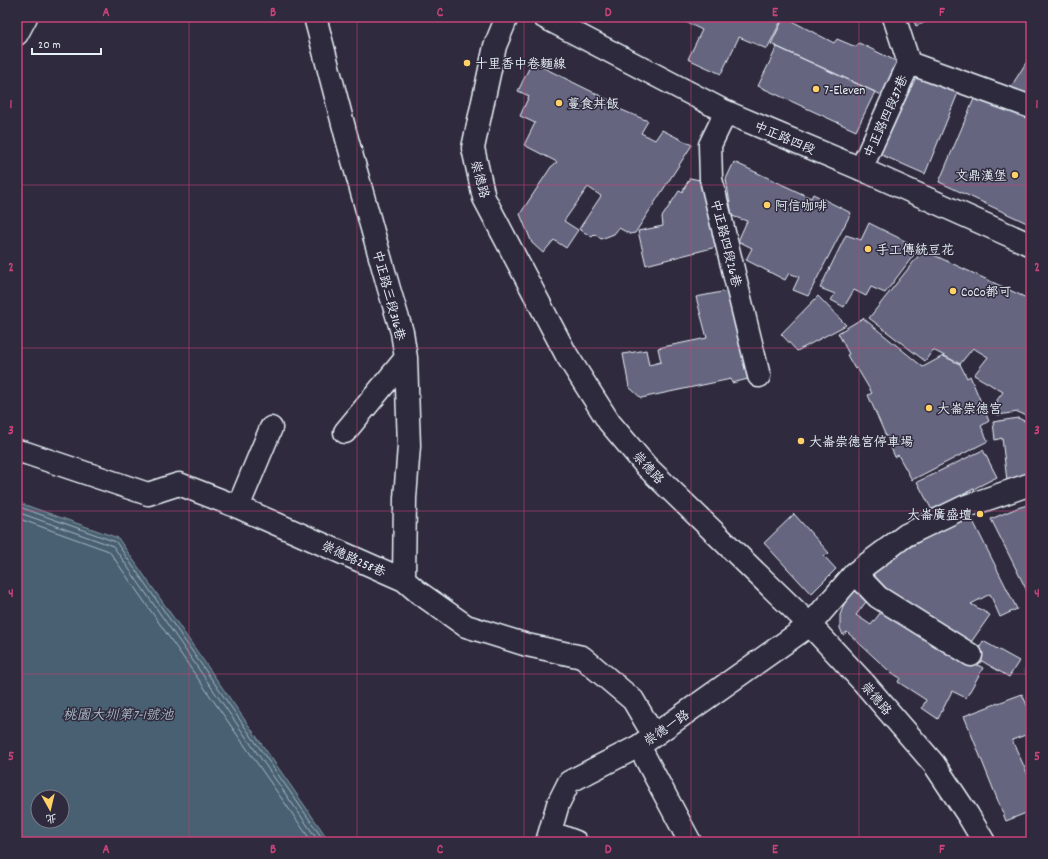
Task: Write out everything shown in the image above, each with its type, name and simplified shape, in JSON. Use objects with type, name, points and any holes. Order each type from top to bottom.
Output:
[{"type":"street","points":[[17,34],[26,17]]},
{"type":"street","name":"中正路三段316巷","points":[[315,17],[346,139],[402,332],[406,358],[409,446],[405,498],[404,580]]},
{"type":"street","name":"崇德路","points":[[507,17],[495,46],[473,148],[484,198],[566,354],[609,422],[646,466],[810,626],[864,683],[934,764],[984,842]]},
{"type":"street","name":"中正路四段","points":[[544,17],[726,112],[861,169],[1031,245]]},
{"type":"street","name":"中正路四段37巷","points":[[861,169],[909,63],[894,17]]},
{"type":"street","points":[[909,63],[1031,107]]},
{"type":"street","name":"中正路四段26巷","points":[[726,112],[710,145],[711,179],[760,376]]},
{"type":"street","points":[[345,432],[406,358]]},
{"type":"street","points":[[238,507],[271,428]]},
{"type":"street","name":"崇德路258巷","points":[[17,451],[148,494],[179,484],[238,507],[404,580],[418,592],[466,626],[527,645],[582,657],[633,700],[647,724],[648,740],[690,842]]},
{"type":"street","name":"崇德一路","points":[[548,837],[558,804],[569,782],[648,740],[810,626],[855,572],[906,535],[964,507],[1031,484]]},
{"type":"street","points":[[855,572],[878,597],[971,655]]},
{"type":"street","points":[[548,837],[576,842]]},
{"type":"shaded area","points":[[1031,667],[1031,689],[1022,669]]},
{"type":"water","name":"桃園大圳第7-1號池","points":[[17,502],[118,538],[330,842],[17,842]]},
{"type":"building","points":[[676,17],[783,17],[767,49],[739,37],[721,74],[688,59],[702,30]]},
{"type":"building","points":[[784,17],[834,43],[837,39],[856,47],[859,43],[900,63],[886,97],[771,44]]},
{"type":"building","points":[[912,17],[938,17],[916,26]]},
{"type":"building","name":"7-Eleven","points":[[777,47],[875,92],[856,131],[758,86]]},
{"type":"building","points":[[1029,58],[1031,59],[1031,101],[1007,93]]},
{"type":"building","points":[[532,62],[619,105],[617,108],[648,121],[641,133],[655,140],[662,130],[692,145],[635,233],[630,234],[619,228],[614,234],[601,239],[595,234],[592,237],[579,229],[601,196],[588,187],[564,221],[578,230],[566,248],[554,240],[543,253],[532,243],[520,214],[551,167],[557,162],[524,145],[535,123],[520,116],[529,96],[518,91]]},
{"type":"building","points":[[914,69],[960,88],[925,174],[875,152]]},
{"type":"building","points":[[976,94],[1031,114],[1031,220],[1029,224],[939,182]]},
{"type":"building","points":[[734,162],[811,198],[813,194],[851,213],[808,296],[793,290],[799,277],[789,273],[785,280],[746,260],[752,248],[738,241],[747,221],[732,216],[726,179]]},
{"type":"building","points":[[690,178],[700,180],[716,247],[646,265],[638,231],[663,226],[662,217],[679,191],[682,192]]},
{"type":"building","points":[[869,223],[919,248],[885,293],[871,287],[866,296],[854,290],[844,307],[831,300],[835,294],[820,288],[846,235],[861,240]]},
{"type":"building","points":[[923,250],[1031,300],[1031,418],[1018,412],[998,415],[997,400],[1003,392],[974,375],[988,357],[973,348],[960,364],[933,350],[925,361],[869,318]]},
{"type":"building","points":[[727,291],[748,379],[732,383],[731,379],[641,398],[629,387],[623,354],[646,350],[649,365],[661,362],[658,348],[707,338],[696,297]]},
{"type":"building","points":[[818,296],[846,325],[797,351],[781,334]]},
{"type":"building","name":"大崙崇德宮","points":[[863,318],[923,367],[943,356],[960,364],[967,378],[970,376],[989,421],[981,426],[988,441],[912,480],[898,455],[895,457],[868,395],[872,393],[857,368],[855,369],[847,355],[849,354],[838,333]]},
{"type":"building","points":[[1018,418],[1031,424],[1031,473],[1007,481],[1002,438],[995,440],[993,422]]},
{"type":"building","points":[[983,450],[997,477],[932,510],[917,482]]},
{"type":"building","points":[[1031,504],[1031,599],[991,519]]},
{"type":"building","points":[[794,514],[829,553],[824,556],[836,569],[811,594],[764,543]]},
{"type":"building","points":[[971,517],[1017,609],[1000,617],[990,594],[971,604],[990,615],[967,648],[878,587],[868,573],[882,563],[942,529]]},
{"type":"building","points":[[856,588],[869,598],[856,615],[871,625],[884,608],[983,668],[966,698],[952,691],[938,719],[922,708],[926,700],[898,682],[900,678],[888,670],[847,632],[843,635],[840,628],[840,615],[846,599]]},
{"type":"building","points":[[983,641],[1019,661],[1009,677],[975,657]]},
{"type":"building","points":[[1022,694],[1031,714],[1031,733],[1012,740],[1028,775],[1031,774],[1031,811],[1006,821],[964,716]]},
{"type":"place","name":"十里香中卷麵線","points":[[467,63]]},
{"type":"place","name":"7-Eleven","points":[[816,89]]},
{"type":"place","name":"蔓食丼飯","points":[[559,103]]},
{"type":"place","name":"文鼎漢堡","points":[[1015,175]]},
{"type":"place","name":"阿信咖啡","points":[[767,205]]},
{"type":"place","name":"手工傳統豆花","points":[[868,249]]},
{"type":"place","name":"CoCo都可","points":[[953,291]]},
{"type":"place","name":"大崙崇德宮","points":[[929,408]]},
{"type":"place","name":"大崙崇德宮停車場","points":[[801,441]]},
{"type":"place","name":"大崙廣盛壇","points":[[980,514]]}]
